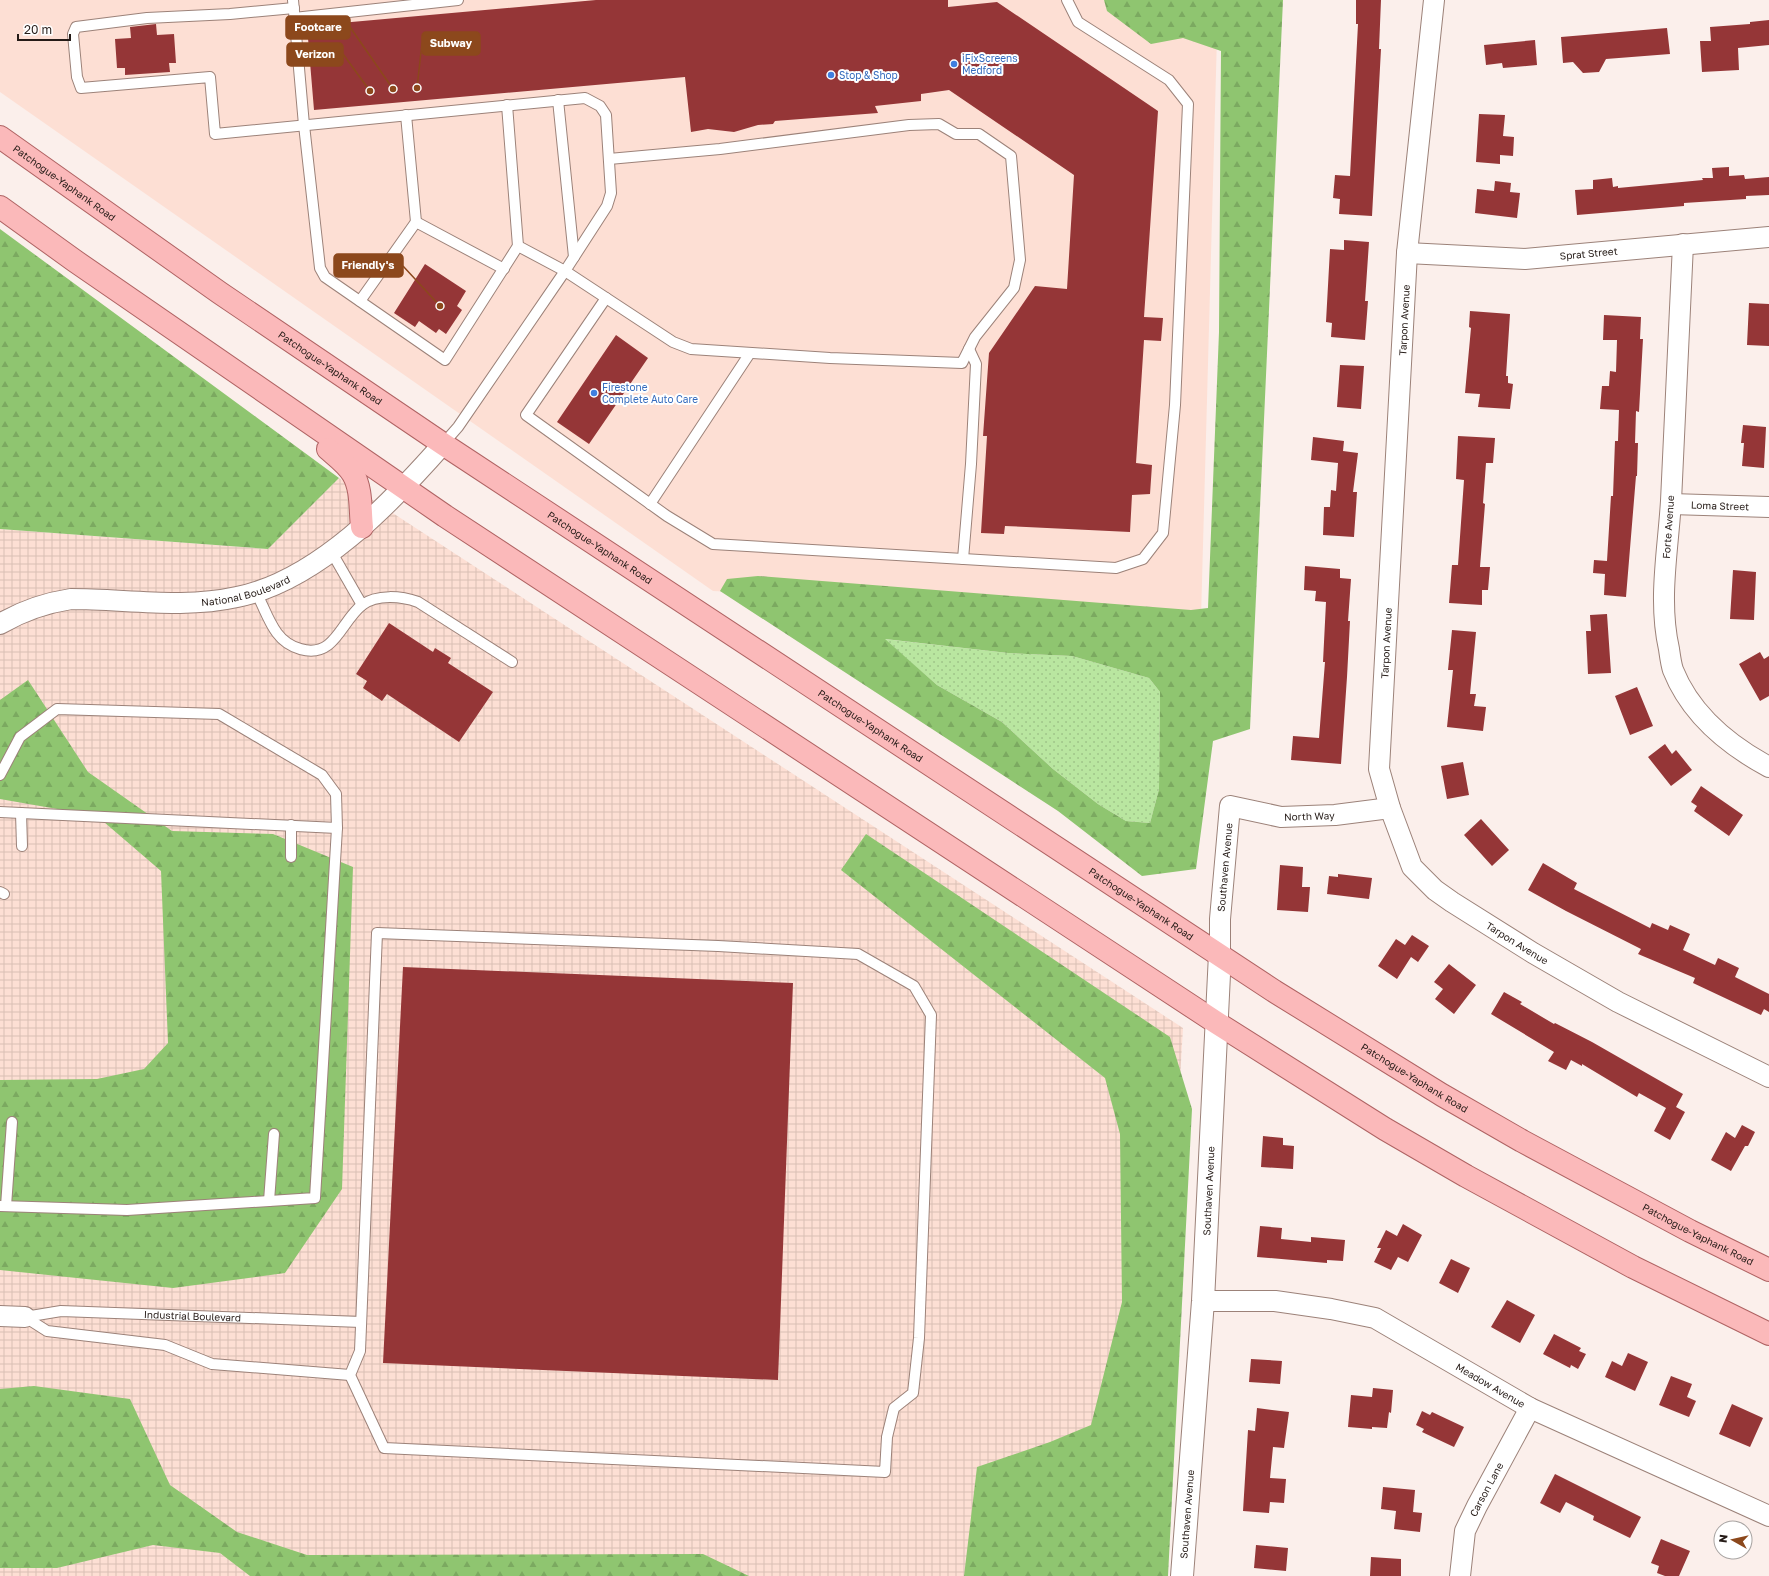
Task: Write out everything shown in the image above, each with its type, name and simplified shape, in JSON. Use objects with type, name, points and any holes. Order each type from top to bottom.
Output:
[{"type":"main road","name":"Patchogue-Yaphank Road","points":[[0,137],[207,284],[443,444],[1220,954],[1280,995],[1442,1095],[1607,1186],[1769,1270]]},
{"type":"main road","points":[[0,207],[75,261],[404,488],[1216,1023],[1385,1129],[1473,1179],[1633,1268],[1769,1334]]},
{"type":"main road","points":[[278,402],[347,466],[353,474],[357,483],[362,527]]},
{"type":"street","name":"Tarpon Avenue","points":[[1434,0],[1407,252],[1379,769],[1390,808],[1412,867],[1436,890],[1452,902],[1533,953],[1618,1002],[1769,1078]]},
{"type":"street","name":"Sprat Street","points":[[1407,252],[1525,259],[1769,237]]},
{"type":"street","name":"Forte Avenue","points":[[1683,244],[1671,504],[1666,550],[1664,605],[1666,638],[1673,669],[1689,700],[1712,727],[1735,747],[1769,767]]},
{"type":"street","name":"National Boulevard","points":[[0,624],[33,608],[53,602],[71,600],[194,602],[237,598],[256,592],[290,578],[331,551],[362,527],[404,488],[443,444]]},
{"type":"street","name":"Loma Street","points":[[1671,504],[1769,507]]},
{"type":"street","name":"North Way","points":[[1230,806],[1281,817],[1335,815],[1390,808]]},
{"type":"street","name":"Southaven Avenue","points":[[1182,1576],[1203,1301],[1220,954],[1220,918],[1230,806]]},
{"type":"street","name":"Meadow Avenue","points":[[1203,1301],[1275,1301],[1331,1309],[1375,1318],[1530,1408],[1621,1447],[1769,1516]]},
{"type":"street","name":"Industrial Boulevard","points":[[0,1316],[25,1317]]},
{"type":"street","name":"Carson Lane","points":[[1460,1576],[1465,1532],[1476,1506],[1530,1408]]},
{"type":"lane","points":[[294,18],[458,0]]},
{"type":"lane","points":[[606,298],[526,415],[650,504],[713,544],[1116,568],[1143,559],[1163,533],[1175,405],[1188,104],[1169,80],[1078,22],[1067,0]]},
{"type":"lane","points":[[443,444],[458,427],[565,271],[607,206],[611,193],[606,115],[600,106],[585,98],[558,100],[507,105],[406,115],[304,125],[215,134],[210,77],[81,88],[77,77],[73,34],[76,27],[147,18],[230,14],[294,4],[304,125],[320,268],[325,277],[445,360],[518,246],[507,105]]},
{"type":"lane","points":[[558,100],[574,257]]},
{"type":"lane","points":[[360,301],[416,222],[406,115]]},
{"type":"lane","points":[[518,246],[565,271],[673,342],[691,349],[962,363],[976,337],[1014,288],[1020,260],[1011,156],[979,134],[956,134],[939,124],[909,125],[720,149],[609,159]]},
{"type":"lane","points":[[416,222],[504,269]]},
{"type":"lane","points":[[963,559],[972,460],[976,364],[969,349]]},
{"type":"lane","points":[[650,504],[750,353]]},
{"type":"lane","points":[[331,551],[362,605]]},
{"type":"lane","points":[[256,592],[277,634],[295,648],[313,651],[328,645],[362,605],[380,598],[405,598],[418,602],[512,662]]},
{"type":"lane","points":[[0,775],[20,737],[57,709],[219,714],[322,775],[336,794],[337,828],[315,1198],[127,1210],[3,1206],[12,1122]]},
{"type":"lane","points":[[0,812],[337,828]]},
{"type":"lane","points":[[21,813],[22,846]]},
{"type":"lane","points":[[290,825],[291,857]]},
{"type":"lane","points":[[377,933],[718,946],[858,954],[914,986],[931,1015],[919,1338],[913,1393],[894,1408],[887,1436],[885,1472],[384,1448],[350,1375],[360,1351],[377,933]]},
{"type":"lane","points":[[270,1201],[274,1134]]},
{"type":"lane","name":"Industrial Boulevard","points":[[25,1317],[61,1311],[361,1322]]},
{"type":"lane","points":[[25,1317],[47,1331],[165,1345],[212,1364],[350,1375]]},
{"type":"shaded area","points":[[0,0],[1218,0],[1201,618],[713,591],[0,92]]},
{"type":"shaded area","points":[[339,478],[1183,1028],[1151,1576],[0,1576],[0,529],[268,549]]},
{"type":"green space","points":[[1104,0],[1283,0],[1250,729],[1213,741],[1196,869],[1142,876],[1058,811],[720,591],[727,579],[758,576],[1191,610],[1208,608],[1219,332],[1221,51],[1183,38],[1151,44],[1107,11]],"holes":[[[885,639],[1008,653],[1072,656],[1149,678],[1160,692],[1159,789],[1150,823],[1126,821],[1098,804],[1053,769],[1002,722],[937,685]]]},
{"type":"green space","points":[[0,229],[339,478],[268,549],[0,529]]},
{"type":"green space","points":[[884,639],[1008,653],[1072,656],[1149,678],[1160,692],[1159,789],[1150,823],[1126,821],[1098,804],[1053,769],[1002,722],[937,685]]},
{"type":"green space","points":[[28,680],[88,772],[172,831],[273,834],[353,867],[342,1189],[285,1273],[173,1288],[0,1270],[0,1080],[97,1079],[144,1069],[168,1043],[161,871],[97,816],[0,799],[0,700]]},
{"type":"green space","points":[[866,834],[1170,1037],[1192,1109],[1168,1576],[964,1576],[977,1467],[1050,1442],[1091,1425],[1122,1302],[1120,1134],[1105,1078],[841,870]]},
{"type":"green space","points":[[34,1386],[130,1399],[170,1485],[237,1532],[307,1555],[703,1554],[749,1576],[250,1576],[220,1553],[153,1545],[57,1568],[0,1568],[0,1389]]},
{"type":"building","points":[[596,0],[948,0],[948,7],[997,2],[1158,111],[1144,317],[1163,318],[1161,341],[1144,340],[1136,463],[1152,465],[1150,494],[1132,495],[1130,532],[1005,526],[1004,534],[981,533],[987,436],[983,436],[989,353],[1035,286],[1067,289],[1074,175],[949,90],[921,94],[921,101],[875,106],[878,113],[775,121],[773,124],[758,125],[734,132],[708,129],[691,132],[685,77],[314,110],[307,26]]},
{"type":"building","points":[[1356,0],[1381,0],[1379,49],[1381,49],[1372,216],[1339,214],[1340,199],[1333,198],[1335,175],[1350,176],[1358,24],[1356,24]]},
{"type":"building","points":[[1769,20],[1769,45],[1738,48],[1739,70],[1702,72],[1700,41],[1711,41],[1710,27],[1750,24],[1750,22]]},
{"type":"building","points":[[156,24],[157,35],[174,34],[176,63],[169,63],[170,72],[125,75],[125,68],[117,68],[115,39],[131,38],[130,27]]},
{"type":"building","points":[[1667,28],[1670,54],[1606,59],[1599,72],[1583,73],[1573,62],[1563,63],[1561,37]]},
{"type":"building","points":[[1535,40],[1537,65],[1503,68],[1502,63],[1486,65],[1484,45]]},
{"type":"building","points":[[1479,114],[1505,115],[1503,136],[1514,137],[1513,156],[1500,155],[1500,164],[1476,162]]},
{"type":"building","points":[[1729,167],[1729,176],[1744,175],[1745,179],[1769,177],[1769,195],[1746,196],[1746,199],[1684,203],[1684,206],[1577,215],[1575,190],[1593,189],[1593,180],[1612,178],[1613,187],[1618,186],[1618,188],[1703,180],[1702,178],[1713,178],[1712,168]]},
{"type":"building","points":[[1495,181],[1511,183],[1510,192],[1520,193],[1517,218],[1475,213],[1477,189],[1494,191]]},
{"type":"building","points":[[1344,240],[1369,242],[1365,301],[1368,301],[1365,340],[1331,337],[1332,323],[1326,322],[1330,249],[1344,250]]},
{"type":"building","points":[[425,264],[466,291],[457,306],[462,310],[446,334],[439,329],[436,333],[419,321],[415,327],[394,313]]},
{"type":"building","points":[[1749,303],[1769,304],[1769,346],[1747,345]]},
{"type":"building","points":[[1470,311],[1510,314],[1506,376],[1508,376],[1508,383],[1513,384],[1510,409],[1478,407],[1480,394],[1465,393],[1471,328],[1469,327]]},
{"type":"building","points":[[1604,315],[1641,317],[1640,339],[1643,339],[1639,412],[1636,411],[1635,443],[1638,443],[1637,476],[1626,597],[1604,595],[1605,574],[1593,573],[1594,560],[1607,561],[1611,496],[1613,496],[1615,441],[1618,441],[1619,410],[1600,409],[1602,386],[1609,386],[1610,371],[1616,372],[1617,340],[1603,340]]},
{"type":"building","points":[[616,335],[648,358],[589,444],[557,422]]},
{"type":"building","points":[[1340,365],[1364,366],[1361,409],[1337,407]]},
{"type":"building","points":[[1743,425],[1766,427],[1764,468],[1742,466],[1744,443],[1741,443]]},
{"type":"building","points":[[1458,436],[1495,438],[1493,463],[1486,463],[1483,503],[1485,504],[1480,567],[1490,567],[1488,590],[1482,590],[1482,605],[1449,603],[1452,565],[1458,565],[1464,480],[1456,479]]},
{"type":"building","points":[[1313,437],[1344,441],[1343,451],[1358,453],[1353,492],[1357,492],[1354,537],[1323,535],[1324,507],[1330,507],[1331,490],[1336,491],[1338,463],[1311,460]]},
{"type":"building","points":[[1305,566],[1340,569],[1340,578],[1351,579],[1348,621],[1350,621],[1347,677],[1341,764],[1291,760],[1293,736],[1319,738],[1325,662],[1323,662],[1326,602],[1315,601],[1316,591],[1304,590]]},
{"type":"building","points":[[1733,570],[1756,572],[1754,620],[1730,619]]},
{"type":"building","points":[[1607,614],[1611,673],[1588,674],[1586,631],[1591,631],[1590,615]]},
{"type":"building","points":[[389,623],[433,652],[435,648],[451,658],[448,663],[493,692],[459,742],[387,694],[382,701],[363,688],[367,681],[356,674]]},
{"type":"building","points":[[1452,630],[1476,632],[1470,694],[1476,694],[1474,706],[1486,707],[1483,731],[1447,727],[1453,670],[1448,670]]},
{"type":"building","points":[[1760,652],[1764,659],[1769,656],[1769,696],[1760,701],[1739,664]]},
{"type":"building","points":[[1637,687],[1653,726],[1630,735],[1615,696]]},
{"type":"building","points":[[1665,744],[1672,754],[1676,750],[1692,770],[1671,786],[1648,757]]},
{"type":"building","points":[[1463,762],[1469,795],[1447,799],[1441,766]]},
{"type":"building","points":[[1701,786],[1743,815],[1729,836],[1694,811],[1697,806],[1691,802]]},
{"type":"building","points":[[1481,819],[1509,850],[1492,866],[1464,835]]},
{"type":"building","points":[[1543,863],[1577,883],[1574,889],[1650,928],[1652,923],[1668,930],[1670,925],[1690,934],[1683,950],[1715,965],[1718,958],[1739,968],[1735,977],[1769,994],[1769,1012],[1764,1009],[1761,1015],[1693,983],[1695,978],[1638,954],[1641,949],[1528,890]]},
{"type":"building","points":[[1280,865],[1303,867],[1302,887],[1310,887],[1308,912],[1277,910]]},
{"type":"building","points":[[1338,874],[1372,878],[1369,899],[1327,894],[1329,876],[1338,877]]},
{"type":"building","points":[[1412,935],[1429,946],[1418,962],[1411,957],[1397,979],[1378,966],[1396,939],[1405,945]]},
{"type":"building","points":[[1449,964],[1476,985],[1454,1014],[1435,999],[1443,989],[1434,982]]},
{"type":"building","points":[[403,967],[793,983],[778,1380],[383,1363]]},
{"type":"building","points":[[1504,992],[1522,1002],[1520,1004],[1554,1024],[1555,1023],[1592,1042],[1683,1094],[1676,1107],[1685,1112],[1670,1140],[1654,1131],[1666,1108],[1639,1093],[1637,1097],[1582,1064],[1582,1066],[1571,1060],[1566,1070],[1548,1061],[1554,1052],[1491,1014]]},
{"type":"building","points":[[1742,1125],[1755,1132],[1748,1146],[1745,1146],[1731,1171],[1711,1160],[1726,1132],[1735,1138]]},
{"type":"building","points":[[1263,1136],[1283,1138],[1283,1145],[1294,1146],[1293,1169],[1261,1167]]},
{"type":"building","points":[[1403,1224],[1422,1235],[1408,1262],[1398,1257],[1391,1270],[1374,1262],[1381,1248],[1377,1248],[1386,1230],[1397,1236]]},
{"type":"building","points":[[1260,1226],[1282,1228],[1281,1239],[1311,1242],[1311,1237],[1345,1240],[1343,1261],[1327,1260],[1327,1263],[1257,1257]]},
{"type":"building","points":[[1451,1259],[1470,1268],[1458,1293],[1439,1283]]},
{"type":"building","points":[[1507,1300],[1535,1315],[1520,1343],[1491,1327]]},
{"type":"building","points":[[1554,1334],[1581,1348],[1579,1351],[1586,1354],[1578,1369],[1571,1365],[1570,1368],[1543,1354]]},
{"type":"building","points":[[1628,1353],[1648,1362],[1635,1391],[1605,1377],[1612,1361],[1622,1366]]},
{"type":"building","points":[[1251,1359],[1282,1361],[1280,1384],[1249,1382]]},
{"type":"building","points":[[1671,1376],[1692,1384],[1687,1397],[1696,1401],[1689,1417],[1659,1405]]},
{"type":"building","points":[[1373,1388],[1393,1390],[1391,1413],[1389,1412],[1387,1428],[1372,1427],[1372,1429],[1348,1427],[1351,1395],[1372,1397]]},
{"type":"building","points":[[1732,1404],[1763,1418],[1750,1447],[1719,1434]]},
{"type":"building","points":[[1257,1408],[1289,1412],[1284,1448],[1273,1447],[1270,1478],[1286,1479],[1284,1503],[1270,1502],[1269,1513],[1243,1511],[1248,1430],[1255,1431]]},
{"type":"building","points":[[1422,1411],[1430,1415],[1432,1412],[1464,1427],[1454,1447],[1422,1432],[1424,1429],[1416,1425]]},
{"type":"building","points":[[1555,1474],[1641,1517],[1630,1538],[1593,1520],[1594,1516],[1566,1502],[1560,1513],[1540,1503]]},
{"type":"building","points":[[1383,1487],[1415,1490],[1413,1512],[1422,1513],[1420,1532],[1394,1529],[1396,1511],[1381,1509]]},
{"type":"building","points":[[1661,1539],[1690,1551],[1679,1576],[1665,1576],[1657,1573],[1659,1566],[1651,1563]]},
{"type":"building","points":[[1256,1545],[1288,1548],[1286,1571],[1254,1568]]},
{"type":"building","points":[[1371,1557],[1401,1559],[1401,1576],[1370,1576]]},
{"type":"place","name":"iFixScreens Medford","points":[[954,64]]},
{"type":"place","name":"Stop & Shop","points":[[831,75]]},
{"type":"place","name":"Subway","points":[[417,88]]},
{"type":"place","name":"Footcare","points":[[393,89]]},
{"type":"place","name":"Verizon","points":[[370,91]]},
{"type":"place","name":"Friendly's","points":[[440,306]]},
{"type":"place","name":"Firestone Complete Auto Care","points":[[594,393]]}]
